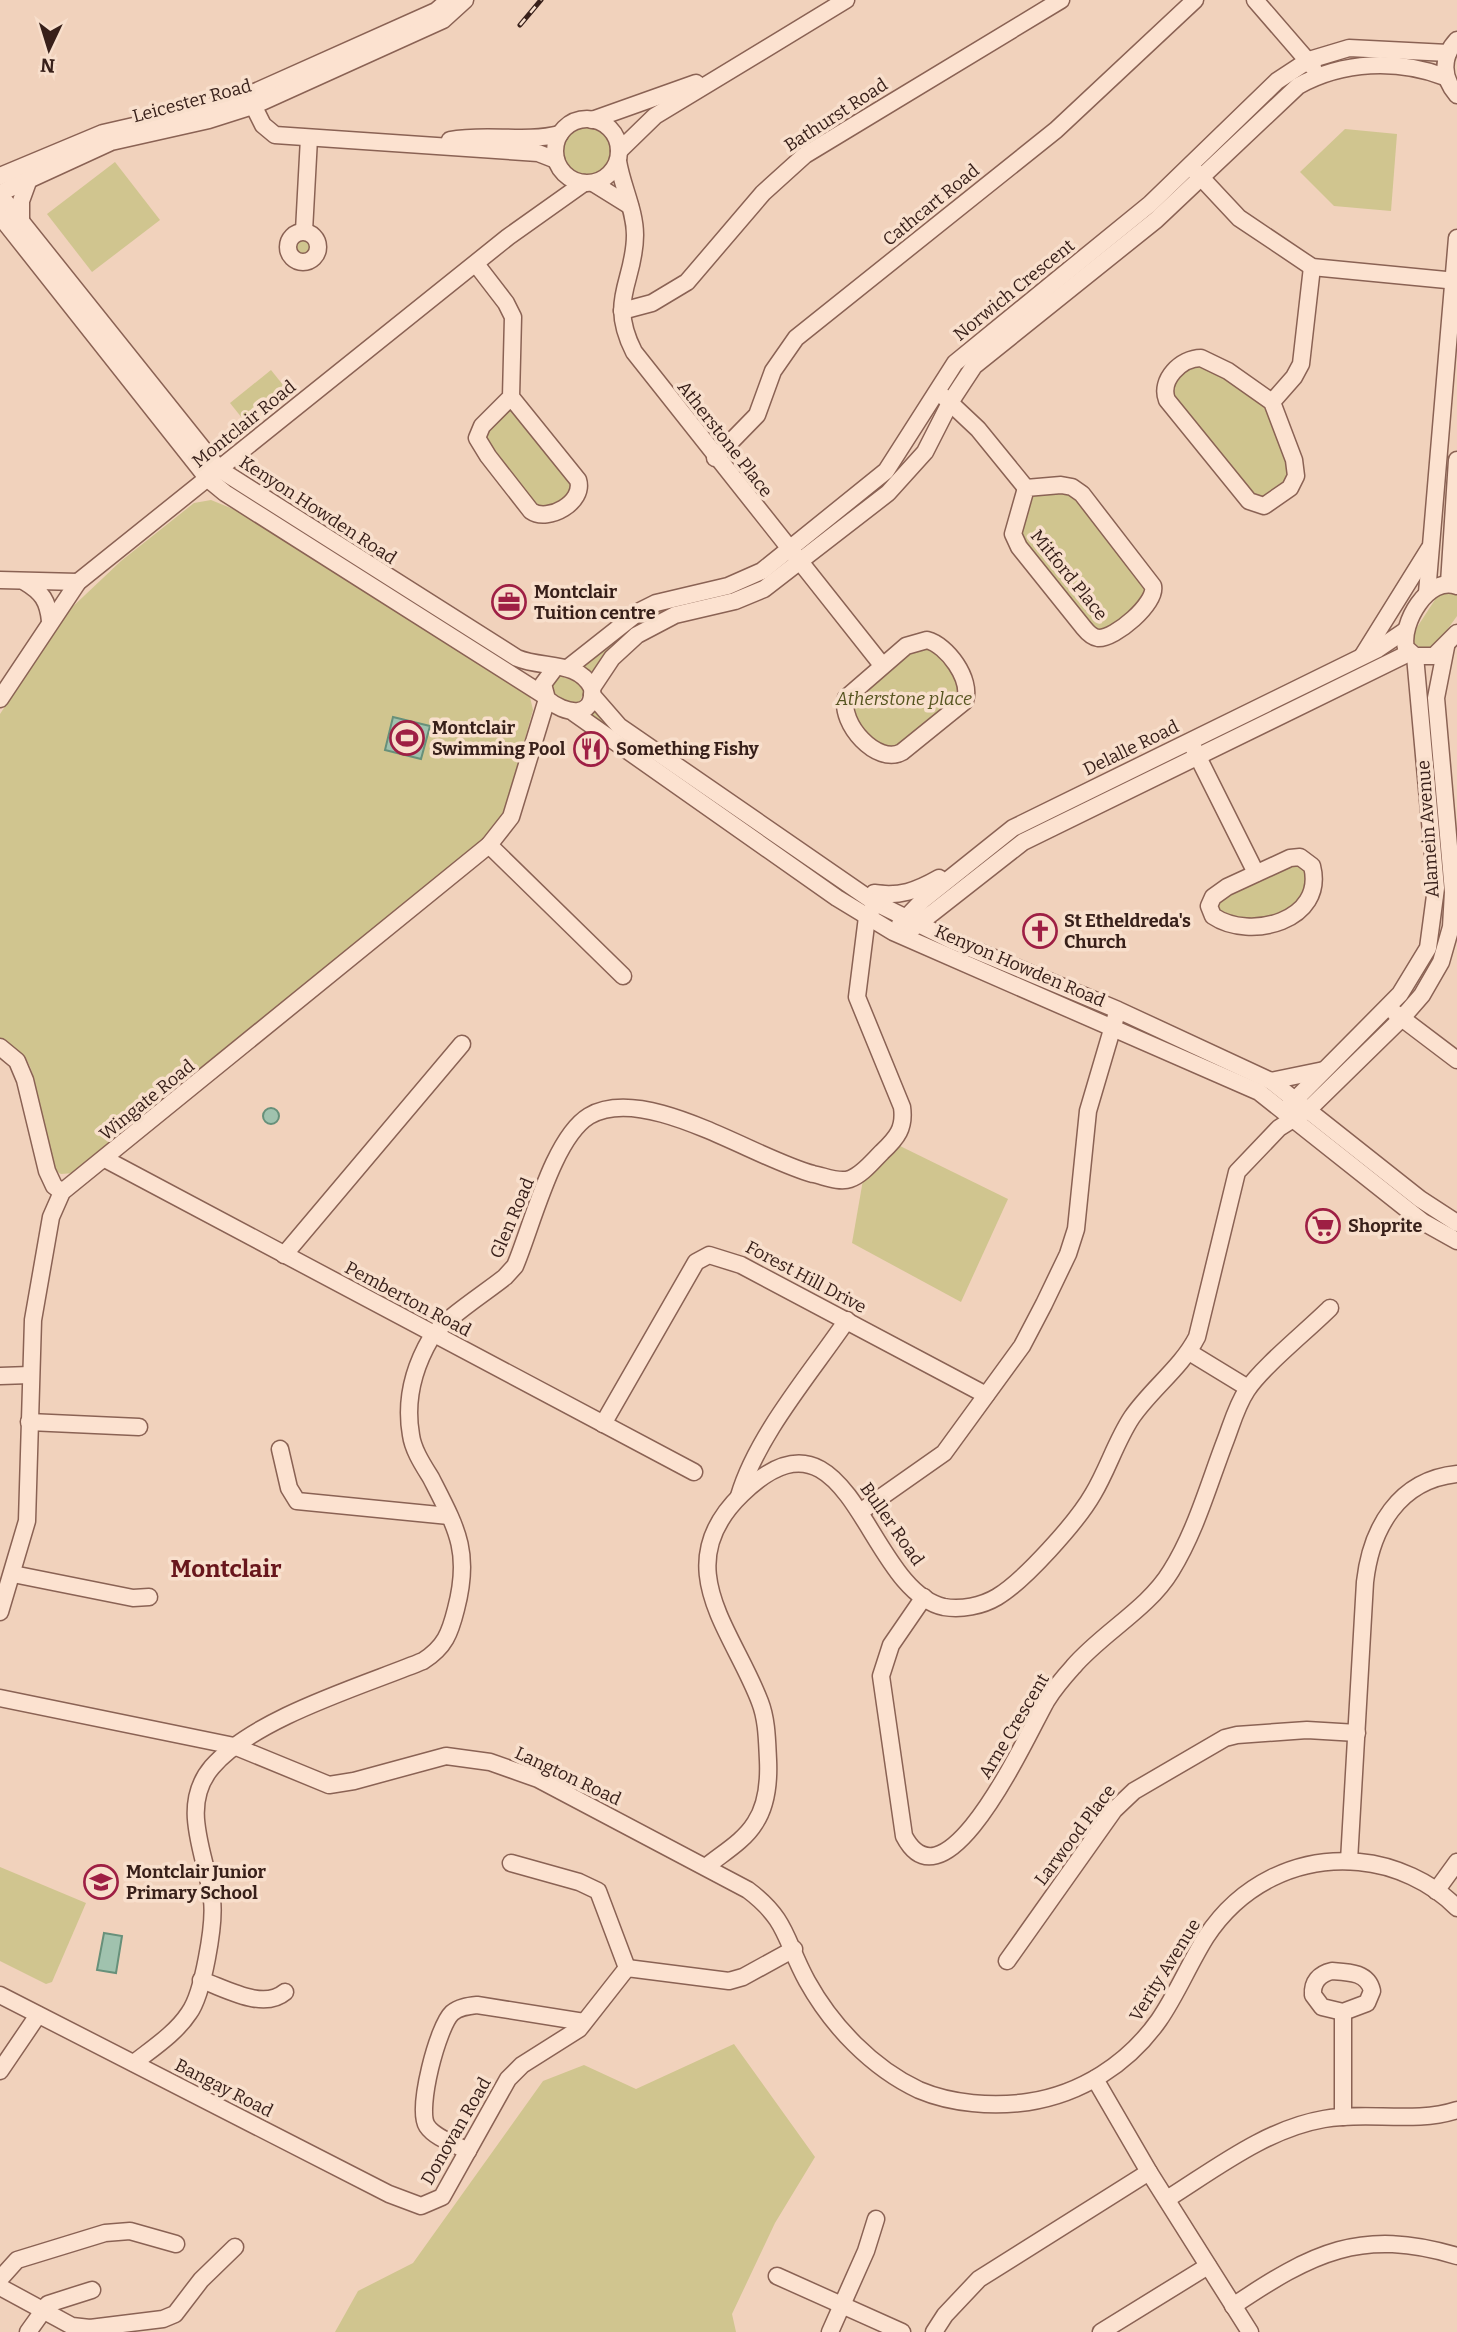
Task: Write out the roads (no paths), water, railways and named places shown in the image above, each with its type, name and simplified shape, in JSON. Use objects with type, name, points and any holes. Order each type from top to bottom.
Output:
[{"type":"street","name":"Leicester Road","points":[[0,176],[103,132],[251,101],[436,10],[449,0]]},
{"type":"street","name":"Leicester Road","points":[[0,194],[111,142],[209,120],[443,20],[465,0]]},
{"type":"street","points":[[588,183],[608,175],[618,156],[644,124],[715,77],[846,0]]},
{"type":"street","name":"Bathurst Road","points":[[622,311],[652,303],[687,282],[763,193],[805,155],[1061,0]]},
{"type":"street","name":"Cathcart Road","points":[[715,458],[757,415],[773,371],[796,338],[1056,130],[1195,0]]},
{"type":"street","points":[[1264,3],[1314,67]]},
{"type":"street","points":[[1452,47],[1446,77],[1457,95]]},
{"type":"street","name":"Norwich Crescent","points":[[592,692],[618,650],[653,625],[691,609],[749,596],[896,460],[935,392],[962,355],[1025,315],[1112,246],[1283,99],[1314,67],[1349,48],[1452,47]]},
{"type":"street","name":"Norwich Crescent","points":[[1314,67],[1367,65],[1420,70],[1446,77]]},
{"type":"street","points":[[427,144],[475,136],[537,138],[560,134],[574,122],[592,120],[715,77]]},
{"type":"street","points":[[251,101],[268,131],[283,137],[538,153],[558,164]]},
{"type":"street","points":[[592,120],[608,127],[614,134],[618,156]]},
{"type":"street","points":[[560,134],[555,151],[558,164],[566,176],[588,183],[631,206]]},
{"type":"street","points":[[304,231],[309,138]]},
{"type":"street","name":"Atherstone Place","points":[[618,156],[631,206],[635,238],[624,286],[622,311],[626,333],[634,352],[715,458],[882,666]]},
{"type":"street","name":"Montclair Road","points":[[545,209],[556,191],[558,164]]},
{"type":"street","points":[[1196,173],[1238,218],[1312,267],[1455,280]]},
{"type":"street","points":[[21,222],[21,201],[29,179]]},
{"type":"street","name":"Montclair Road","points":[[0,699],[78,582],[545,209],[588,183]]},
{"type":"street","name":"Kenyon Howden Road","points":[[0,194],[91,321]]},
{"type":"street","name":"Kenyon Howden Road","points":[[0,216],[91,321],[213,474],[225,493],[407,600],[526,662],[562,668]]},
{"type":"street","points":[[1427,593],[1457,238]]},
{"type":"street","points":[[476,264],[506,303],[513,317],[512,397],[574,472],[579,485],[575,498],[545,516],[531,511],[477,438],[482,426],[512,397]]},
{"type":"street","points":[[1272,402],[1294,377],[1301,364],[1312,267]]},
{"type":"street","name":"Norwich Crescent","points":[[562,668],[640,611],[672,596],[728,586],[793,556],[902,481],[925,452],[951,401],[974,366],[1025,315]]},
{"type":"street","points":[[1201,358],[1228,371],[1272,402],[1294,460],[1296,476],[1285,493],[1270,504],[1259,506],[1240,491],[1171,406],[1164,393],[1164,385],[1169,376],[1190,359],[1201,358]]},
{"type":"street","points":[[935,392],[951,401],[978,429],[1026,488]]},
{"type":"street","points":[[1406,630],[1433,587],[1454,584],[1457,460]]},
{"type":"street","name":"Mitford Place","points":[[1067,486],[1078,490],[1151,582],[1154,595],[1149,605],[1110,635],[1099,638],[1088,633],[1016,541],[1015,520],[1026,488],[1067,486]]},
{"type":"street","points":[[1434,497],[1454,499]]},
{"type":"street","points":[[1361,657],[1430,547]]},
{"type":"street","points":[[0,580],[78,582]]},
{"type":"street","points":[[24,582],[40,591],[47,602],[50,621]]},
{"type":"street","name":"Kenyon Howden Road","points":[[407,600],[495,665],[546,697]]},
{"type":"street","name":"Delalle Road","points":[[911,921],[944,903],[1023,842],[1406,630]]},
{"type":"street","name":"Alamein Avenue","points":[[1297,1109],[1326,1069],[1387,1007],[1419,967],[1428,948],[1436,910],[1412,654],[1405,642],[1406,630]]},
{"type":"street","points":[[1446,647],[1457,633]]},
{"type":"street","points":[[927,640],[941,648],[963,676],[967,687],[962,703],[892,757],[874,751],[848,718],[844,708],[850,693],[882,666],[914,641],[927,640]]},
{"type":"street","name":"Delalle Road","points":[[899,935],[957,872],[1013,828],[1412,654],[1434,656],[1446,647]]},
{"type":"street","name":"Alamein Avenue","points":[[1297,1109],[1334,1084],[1402,1017],[1434,977],[1451,928],[1453,879],[1436,698],[1446,647]]},
{"type":"street","points":[[495,665],[504,650]]},
{"type":"street","points":[[562,668],[586,679],[592,692],[585,709],[567,711],[546,697],[545,678],[562,668]]},
{"type":"street","name":"Kenyon Howden Road","points":[[592,692],[620,726],[855,889],[878,898],[911,921],[1115,1018],[1335,1129],[1420,1199],[1457,1223]]},
{"type":"street","name":"Wingate Road","points":[[62,1192],[489,845],[511,817],[546,697]]},
{"type":"street","name":"Kenyon Howden Road","points":[[567,711],[867,917],[899,935],[1271,1081],[1297,1109],[1413,1215],[1457,1241]]},
{"type":"street","name":"Wingate Road","points":[[538,731],[567,711]]},
{"type":"street","points":[[1194,749],[1256,873]]},
{"type":"street","points":[[489,845],[623,976]]},
{"type":"street","points":[[1295,857],[1309,861],[1314,878],[1309,895],[1300,909],[1274,925],[1247,928],[1213,916],[1209,906],[1218,892],[1256,873],[1295,857]]},
{"type":"street","points":[[878,898],[908,894],[944,875],[957,872]]},
{"type":"street","name":"Glen Road","points":[[135,2063],[183,2022],[192,2010],[201,1980],[213,1910],[195,1814],[202,1783],[211,1769],[234,1746],[274,1722],[423,1661],[443,1645],[452,1627],[464,1569],[461,1548],[410,1433],[414,1374],[433,1335],[511,1272],[566,1137],[586,1118],[600,1110],[622,1106],[660,1112],[782,1164],[841,1180],[856,1176],[889,1147],[901,1130],[903,1115],[890,1072],[857,1003],[867,917],[878,898]]},
{"type":"street","points":[[944,903],[944,923],[951,940]]},
{"type":"street","points":[[1387,1007],[1457,1060]]},
{"type":"street","points":[[860,1512],[944,1453],[1022,1346],[1073,1240],[1088,1111],[1115,1018]]},
{"type":"street","points":[[284,1255],[462,1044]]},
{"type":"street","points":[[0,1047],[20,1065],[47,1171],[54,1186],[62,1192],[51,1217],[35,1305],[30,1374],[27,1521],[0,1612]]},
{"type":"street","points":[[1271,1081],[1301,1077],[1326,1069]]},
{"type":"street","points":[[1334,1084],[1331,1107],[1335,1129]]},
{"type":"street","points":[[924,1597],[943,1606],[969,1607],[994,1599],[1015,1582],[1083,1509],[1132,1418],[1189,1352],[1204,1317],[1234,1180],[1243,1164],[1297,1109]]},
{"type":"street","name":"Pemberton Road","points":[[104,1159],[694,1472]]},
{"type":"street","name":"Forest Hill Drive","points":[[603,1424],[696,1262],[703,1257],[728,1258],[986,1395]]},
{"type":"street","name":"Arne Crescent","points":[[924,1597],[891,1645],[881,1676],[905,1836],[909,1846],[926,1855],[948,1849],[971,1831],[990,1805],[1047,1700],[1102,1636],[1145,1603],[1170,1573],[1188,1539],[1248,1388],[1330,1308]]},
{"type":"street","points":[[739,1496],[745,1476],[767,1437],[846,1320]]},
{"type":"street","points":[[1189,1352],[1248,1388]]},
{"type":"street","points":[[0,1376],[30,1374]]},
{"type":"street","points":[[29,1422],[139,1427]]},
{"type":"street","points":[[280,1449],[289,1488],[298,1501],[449,1516]]},
{"type":"street","name":"Buller Road","points":[[707,1866],[750,1830],[762,1811],[768,1786],[767,1731],[760,1703],[718,1617],[707,1578],[713,1540],[739,1496],[769,1471],[796,1464],[810,1466],[834,1480],[860,1512],[894,1564],[924,1597]]},
{"type":"street","points":[[1349,1861],[1365,1582],[1376,1533],[1392,1509],[1418,1488],[1457,1474]]},
{"type":"street","points":[[13,1574],[133,1598],[149,1597]]},
{"type":"street","name":"Langton Road","points":[[0,1698],[234,1746],[329,1784],[354,1782],[446,1756],[490,1762],[538,1779],[707,1866],[766,1903],[778,1917],[794,1950]]},
{"type":"street","name":"Larwood Place","points":[[1007,1961],[1114,1810],[1134,1791],[1225,1738],[1307,1730],[1357,1733]]},
{"type":"street","name":"Verity Avenue","points":[[794,1950],[822,2006],[878,2065],[922,2091],[968,2102],[1015,2104],[1065,2093],[1115,2067],[1143,2040],[1159,2019],[1207,1936],[1225,1912],[1248,1892],[1300,1865],[1349,1861],[1399,1871],[1436,1891],[1457,1909]]},
{"type":"street","points":[[1436,1891],[1457,1861]]},
{"type":"street","points":[[511,1863],[579,1882],[598,1891],[627,1968],[655,1969],[729,1981],[743,1978],[794,1950]]},
{"type":"street","name":"Donovan Road","points":[[433,2204],[452,2183],[514,2072],[562,2042],[584,2022],[627,1968]]},
{"type":"street","points":[[201,1980],[261,2000],[278,1998],[285,1992]]},
{"type":"street","name":"Bangay Road","points":[[0,1995],[389,2194],[417,2206],[433,2204]]},
{"type":"street","points":[[468,2151],[432,2132],[424,2119],[424,2096],[442,2032],[450,2014],[460,2008],[477,2005],[584,2022]]},
{"type":"street","points":[[1343,2012],[1343,2117]]},
{"type":"street","points":[[0,2071],[38,2015]]},
{"type":"street","points":[[1095,2078],[1149,2172],[1250,2332]]},
{"type":"street","points":[[1167,2199],[1271,2137],[1307,2123],[1343,2117],[1421,2116],[1457,2110]]},
{"type":"street","points":[[934,2332],[945,2315],[979,2279],[1149,2172]]},
{"type":"street","points":[[830,2332],[876,2219]]},
{"type":"street","points":[[0,2279],[16,2260],[105,2233],[130,2231],[176,2244]]},
{"type":"street","points":[[1233,2306],[1285,2271],[1345,2247],[1405,2244],[1457,2256]]},
{"type":"street","points":[[0,2287],[63,2323],[81,2328],[170,2317],[235,2247]]},
{"type":"street","points":[[1101,2332],[1208,2266]]},
{"type":"street","points":[[776,2276],[902,2332]]},
{"type":"street","points":[[28,2332],[42,2311],[53,2301],[92,2290]]},
{"type":"railway","points":[[520,25],[541,0]]},
{"type":"place","name":"Montclair Tuition centre","points":[[509,602]]},
{"type":"place","name":"Montclair Swimming Pool","points":[[407,738]]},
{"type":"place","name":"Something Fishy","points":[[591,749]]},
{"type":"place","name":"St Etheldreda's Church","points":[[1040,931]]},
{"type":"place","name":"Shoprite","points":[[1323,1226]]},
{"type":"place","name":"Montclair Junior Primary School","points":[[101,1882]]},
{"type":"district","name":"Montclair","points":[[226,1569]]},
{"type":"park label","name":"Atherstone place","points":[[904,699]]}]
